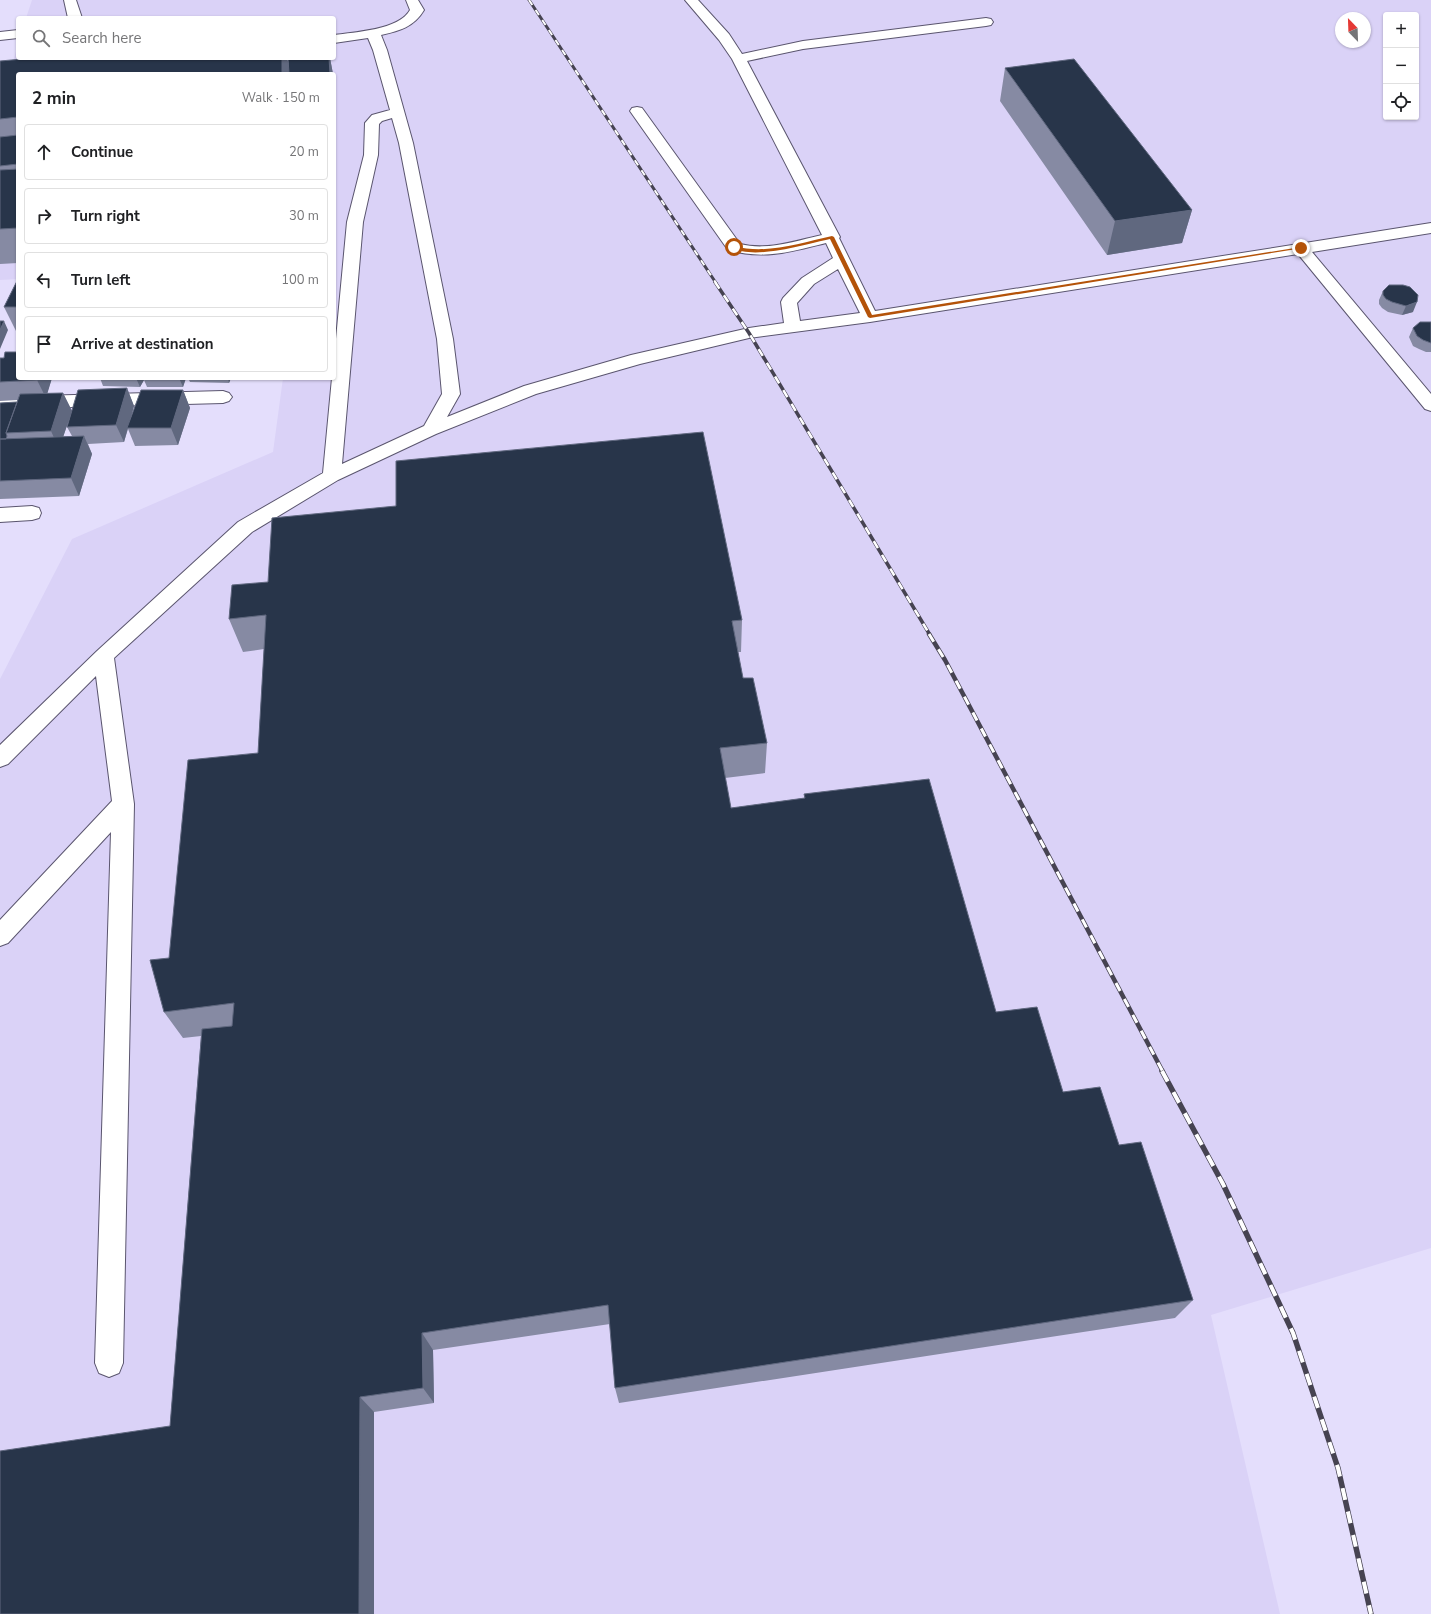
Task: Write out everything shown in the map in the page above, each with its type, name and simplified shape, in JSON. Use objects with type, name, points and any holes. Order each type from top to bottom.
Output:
[{"type":"street","points":[[70,0],[74,16]]},
{"type":"street","points":[[336,39],[373,33],[401,25],[415,15],[417,10],[412,0]]},
{"type":"street","points":[[691,0],[724,37],[739,58],[832,237],[870,317]]},
{"type":"street","points":[[739,58],[803,45],[986,22]]},
{"type":"street","points":[[373,33],[380,50],[407,151],[445,339],[451,394],[430,430]]},
{"type":"street","points":[[0,36],[16,34]]},
{"type":"street","points":[[637,111],[734,247],[744,251],[771,250],[832,237]]},
{"type":"street","points":[[332,476],[356,222],[371,155],[372,123],[377,118],[397,112]]},
{"type":"street","points":[[0,758],[104,656],[245,527],[332,476],[430,430],[530,390],[630,361],[749,333],[870,317],[1431,228]]},
{"type":"street","points":[[1301,248],[1431,405]]},
{"type":"street","points":[[793,326],[789,302],[808,280],[842,259]]},
{"type":"street","points":[[0,403],[223,397]]},
{"type":"street","points":[[0,515],[32,513]]},
{"type":"street","points":[[104,656],[123,804],[109,1364]]},
{"type":"street","points":[[0,936],[123,804]]},
{"type":"shaded area","points":[[32,0],[1431,0],[1431,1248],[1211,1315],[1280,1614],[0,1614],[0,679],[72,539],[273,452],[283,380],[336,380],[336,72],[16,72],[16,279],[0,280],[0,105],[16,52],[16,60],[336,60],[336,16],[27,16]]},
{"type":"building","points":[[1074,59],[1192,210],[1115,221],[1005,68]]},
{"type":"building","points":[[16,60],[282,60],[282,72],[16,72],[16,117],[0,119],[0,61]]},
{"type":"building","points":[[288,60],[329,60],[330,72],[289,72]]},
{"type":"building","points":[[16,135],[16,164],[0,166],[0,137]]},
{"type":"building","points":[[16,169],[16,228],[0,229],[0,170]]},
{"type":"building","points":[[16,283],[16,307],[4,307]]},
{"type":"building","points":[[1389,285],[1403,285],[1410,287],[1418,295],[1417,302],[1406,306],[1386,299],[1383,295],[1383,291]]},
{"type":"building","points":[[0,321],[4,321],[0,330]]},
{"type":"building","points":[[1420,322],[1431,322],[1431,343],[1417,336],[1413,328]]},
{"type":"building","points":[[5,352],[16,352],[16,380],[37,380],[0,382],[0,358],[4,358]]},
{"type":"building","points":[[127,388],[116,425],[67,427],[78,390]]},
{"type":"building","points":[[141,390],[183,390],[171,428],[127,428]]},
{"type":"building","points":[[63,393],[51,431],[6,433],[20,394]]},
{"type":"building","points":[[17,402],[6,433],[6,439],[0,439],[0,403]]},
{"type":"building","points":[[703,432],[742,620],[732,621],[743,678],[753,678],[767,743],[720,748],[731,808],[805,798],[804,794],[929,779],[996,1012],[1037,1007],[1063,1092],[1100,1087],[1119,1145],[1141,1142],[1193,1300],[615,1388],[608,1305],[422,1333],[423,1388],[360,1397],[359,1614],[0,1614],[0,1451],[170,1426],[202,1029],[232,1026],[234,1003],[164,1012],[150,960],[169,958],[188,760],[258,753],[266,615],[229,619],[232,585],[268,582],[272,518],[396,506],[396,461]]},
{"type":"building","points":[[84,436],[71,478],[0,481],[0,439]]},
{"type":"railway","points":[[529,0],[716,283]]},
{"type":"railway","points":[[715,282],[749,333],[930,635]]},
{"type":"railway","points":[[929,634],[945,660],[1163,1072]]},
{"type":"railway","points":[[1162,1071],[1223,1184],[1293,1333],[1338,1468],[1371,1614]]},
{"type":"route","points":[[734,247],[744,251],[771,250],[832,237],[870,317],[1301,248]]}]
